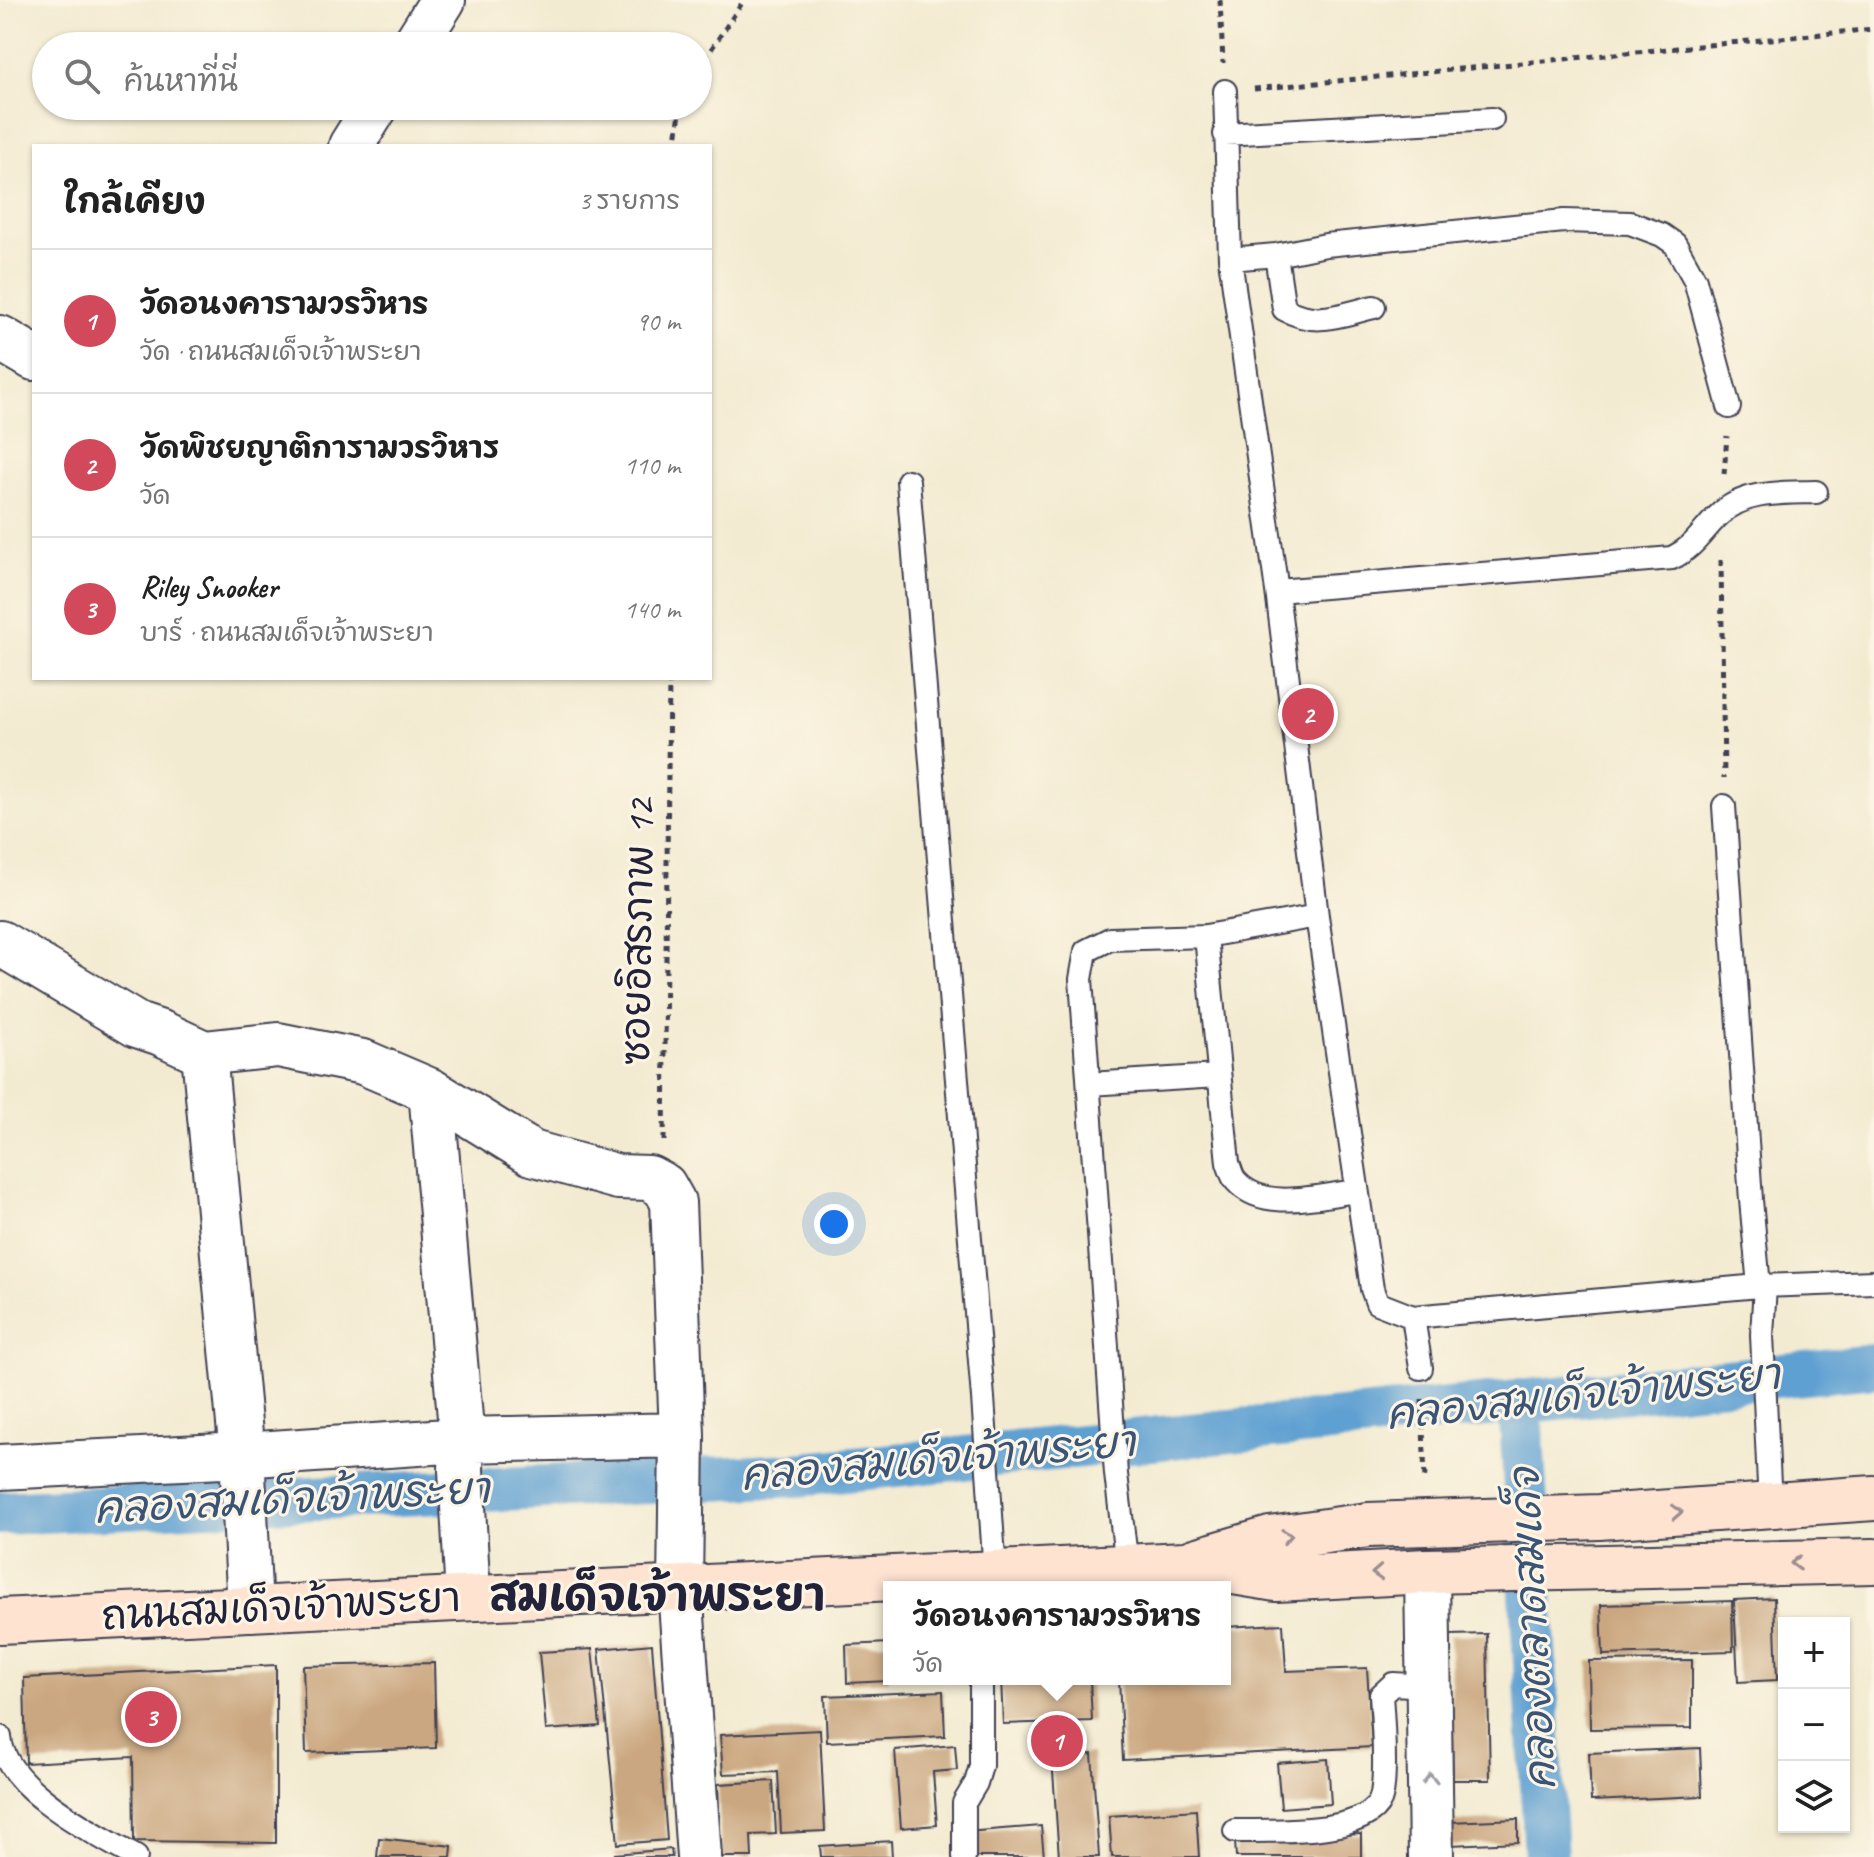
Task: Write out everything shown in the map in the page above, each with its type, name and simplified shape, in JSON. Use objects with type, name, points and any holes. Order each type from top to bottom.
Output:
[{"type":"main road","name":"ถนนสมเด็จเจ้าพระยา","points":[[1185,1564],[1270,1539],[1368,1525],[1599,1517],[1874,1498]]},
{"type":"main road","name":"ถนนสมเด็จเจ้าพระยา","points":[[892,1581],[1185,1564],[1276,1579],[1427,1571],[1874,1561]]},
{"type":"main road","name":"ถนนสมเด็จเจ้าพระยา","points":[[0,1621],[680,1588],[883,1581]]},
{"type":"street","points":[[423,32],[443,0]]},
{"type":"street","points":[[352,144],[367,120]]},
{"type":"street","points":[[0,339],[32,357]]},
{"type":"street","points":[[0,943],[137,1025],[204,1053],[278,1045],[363,1062],[431,1091],[532,1153],[618,1177],[656,1182],[673,1202],[682,1446],[680,1588],[699,1857]]},
{"type":"street","points":[[204,1053],[242,1467],[250,1609]]},
{"type":"street","points":[[431,1091],[461,1455],[468,1598]]},
{"type":"street","points":[[0,1467],[242,1467],[682,1446]]},
{"type":"street","points":[[1427,1571],[1431,1857]]},
{"type":"lane","points":[[1225,91],[1230,259],[1277,591],[1317,916],[1372,1289],[1377,1303],[1413,1317],[1762,1286],[1874,1282]]},
{"type":"lane","points":[[1225,134],[1492,119]]},
{"type":"lane","points":[[1230,259],[1276,255],[1326,245],[1564,221],[1630,223],[1662,235],[1675,244],[1695,280],[1729,407]]},
{"type":"lane","points":[[1276,255],[1284,309],[1299,317],[1313,320],[1374,307]]},
{"type":"lane","points":[[908,481],[991,1488],[983,1578]]},
{"type":"lane","points":[[1277,591],[1672,558],[1694,545],[1720,513],[1738,502],[1764,493],[1816,492]]},
{"type":"lane","points":[[1724,806],[1751,1200],[1762,1286],[1770,1506]]},
{"type":"lane","points":[[1127,1566],[1116,1474],[1081,979],[1086,951],[1110,939],[1206,936],[1317,916]]},
{"type":"lane","points":[[1206,936],[1228,1163],[1235,1180],[1257,1195],[1277,1200],[1357,1191]]},
{"type":"lane","points":[[1089,1084],[1218,1076]]},
{"type":"lane","points":[[1413,1317],[1421,1368]]},
{"type":"lane","points":[[1235,1831],[1343,1826],[1367,1816],[1382,1797],[1381,1695],[1393,1684],[1429,1686]]},
{"type":"lane","points":[[964,1857],[964,1803],[976,1783],[981,1766],[981,1685]]},
{"type":"lane","points":[[0,1737],[1,1751],[30,1790],[78,1824],[136,1857]]},
{"type":"path","points":[[712,48],[744,0]]},
{"type":"path","points":[[1220,0],[1225,91],[1874,29]]},
{"type":"path","points":[[675,144],[679,120]]},
{"type":"path","points":[[1724,806],[1720,513],[1729,407]]},
{"type":"path","name":"ซอยอิสรภาพ 12","points":[[656,1182],[669,680]]},
{"type":"path","points":[[1421,1368],[1425,1447]]},
{"type":"building","points":[[1774,1598],[1777,1680],[1738,1682],[1734,1600]]},
{"type":"building","points":[[1732,1601],[1733,1651],[1603,1655],[1601,1605]]},
{"type":"building","points":[[1283,1624],[1286,1671],[1367,1668],[1372,1747],[1123,1760],[1119,1685],[1231,1685],[1231,1627]]},
{"type":"building","points":[[1487,1634],[1490,1780],[1453,1780],[1450,1635]]},
{"type":"building","points":[[883,1643],[883,1681],[847,1683],[846,1645]]},
{"type":"building","points":[[652,1644],[667,1840],[618,1844],[599,1649]]},
{"type":"building","points":[[592,1649],[600,1726],[546,1730],[539,1652]]},
{"type":"building","points":[[1692,1660],[1692,1728],[1590,1729],[1589,1661]]},
{"type":"building","points":[[434,1663],[436,1748],[306,1753],[303,1666]]},
{"type":"building","points":[[276,1665],[276,1843],[134,1841],[133,1757],[26,1763],[24,1678]]},
{"type":"building","points":[[1001,1685],[1090,1685],[1092,1721],[1003,1724]]},
{"type":"building","points":[[943,1691],[945,1736],[827,1742],[825,1696]]},
{"type":"building","points":[[820,1730],[825,1831],[781,1833],[778,1772],[723,1774],[720,1735]]},
{"type":"building","points":[[955,1745],[957,1770],[933,1772],[937,1825],[901,1828],[895,1750]]},
{"type":"building","points":[[1700,1748],[1702,1796],[1591,1801],[1589,1753]]},
{"type":"building","points":[[1092,1754],[1099,1857],[1059,1857],[1052,1757]]},
{"type":"building","points":[[1328,1759],[1331,1804],[1281,1808],[1277,1763]]},
{"type":"building","points":[[773,1781],[776,1834],[751,1835],[752,1857],[721,1857],[718,1784]]},
{"type":"building","points":[[1196,1810],[1199,1857],[1112,1857],[1109,1816]]},
{"type":"building","points":[[1518,1819],[1518,1842],[1450,1845],[1449,1822]]},
{"type":"building","points":[[1041,1826],[1044,1857],[968,1857],[966,1832]]},
{"type":"building","points":[[1361,1834],[1361,1857],[1236,1857],[1235,1841]]},
{"type":"building","points":[[379,1838],[452,1846],[451,1857],[377,1857]]},
{"type":"building","points":[[891,1841],[892,1857],[821,1857],[820,1846]]},
{"type":"building","points":[[671,1849],[672,1857],[616,1857],[615,1854]]},
{"type":"waterway","name":"คลองสมเด็จเจ้าพระยา","points":[[0,1513],[796,1475],[1874,1366]]},
{"type":"waterway","name":"คลองตลาดสมเด็จ","points":[[1520,1401],[1546,1857]]},
{"type":"place","name":"วัดพิชยญาติการามวรวิหาร","points":[[1308,714]]},
{"type":"place","name":"Riley Snooker","points":[[151,1717]]},
{"type":"place","name":"วัดอนงคารามวรวิหาร","points":[[1057,1741]]},
{"type":"district","name":"สมเด็จเจ้าพระยา","points":[[657,1595]]}]
